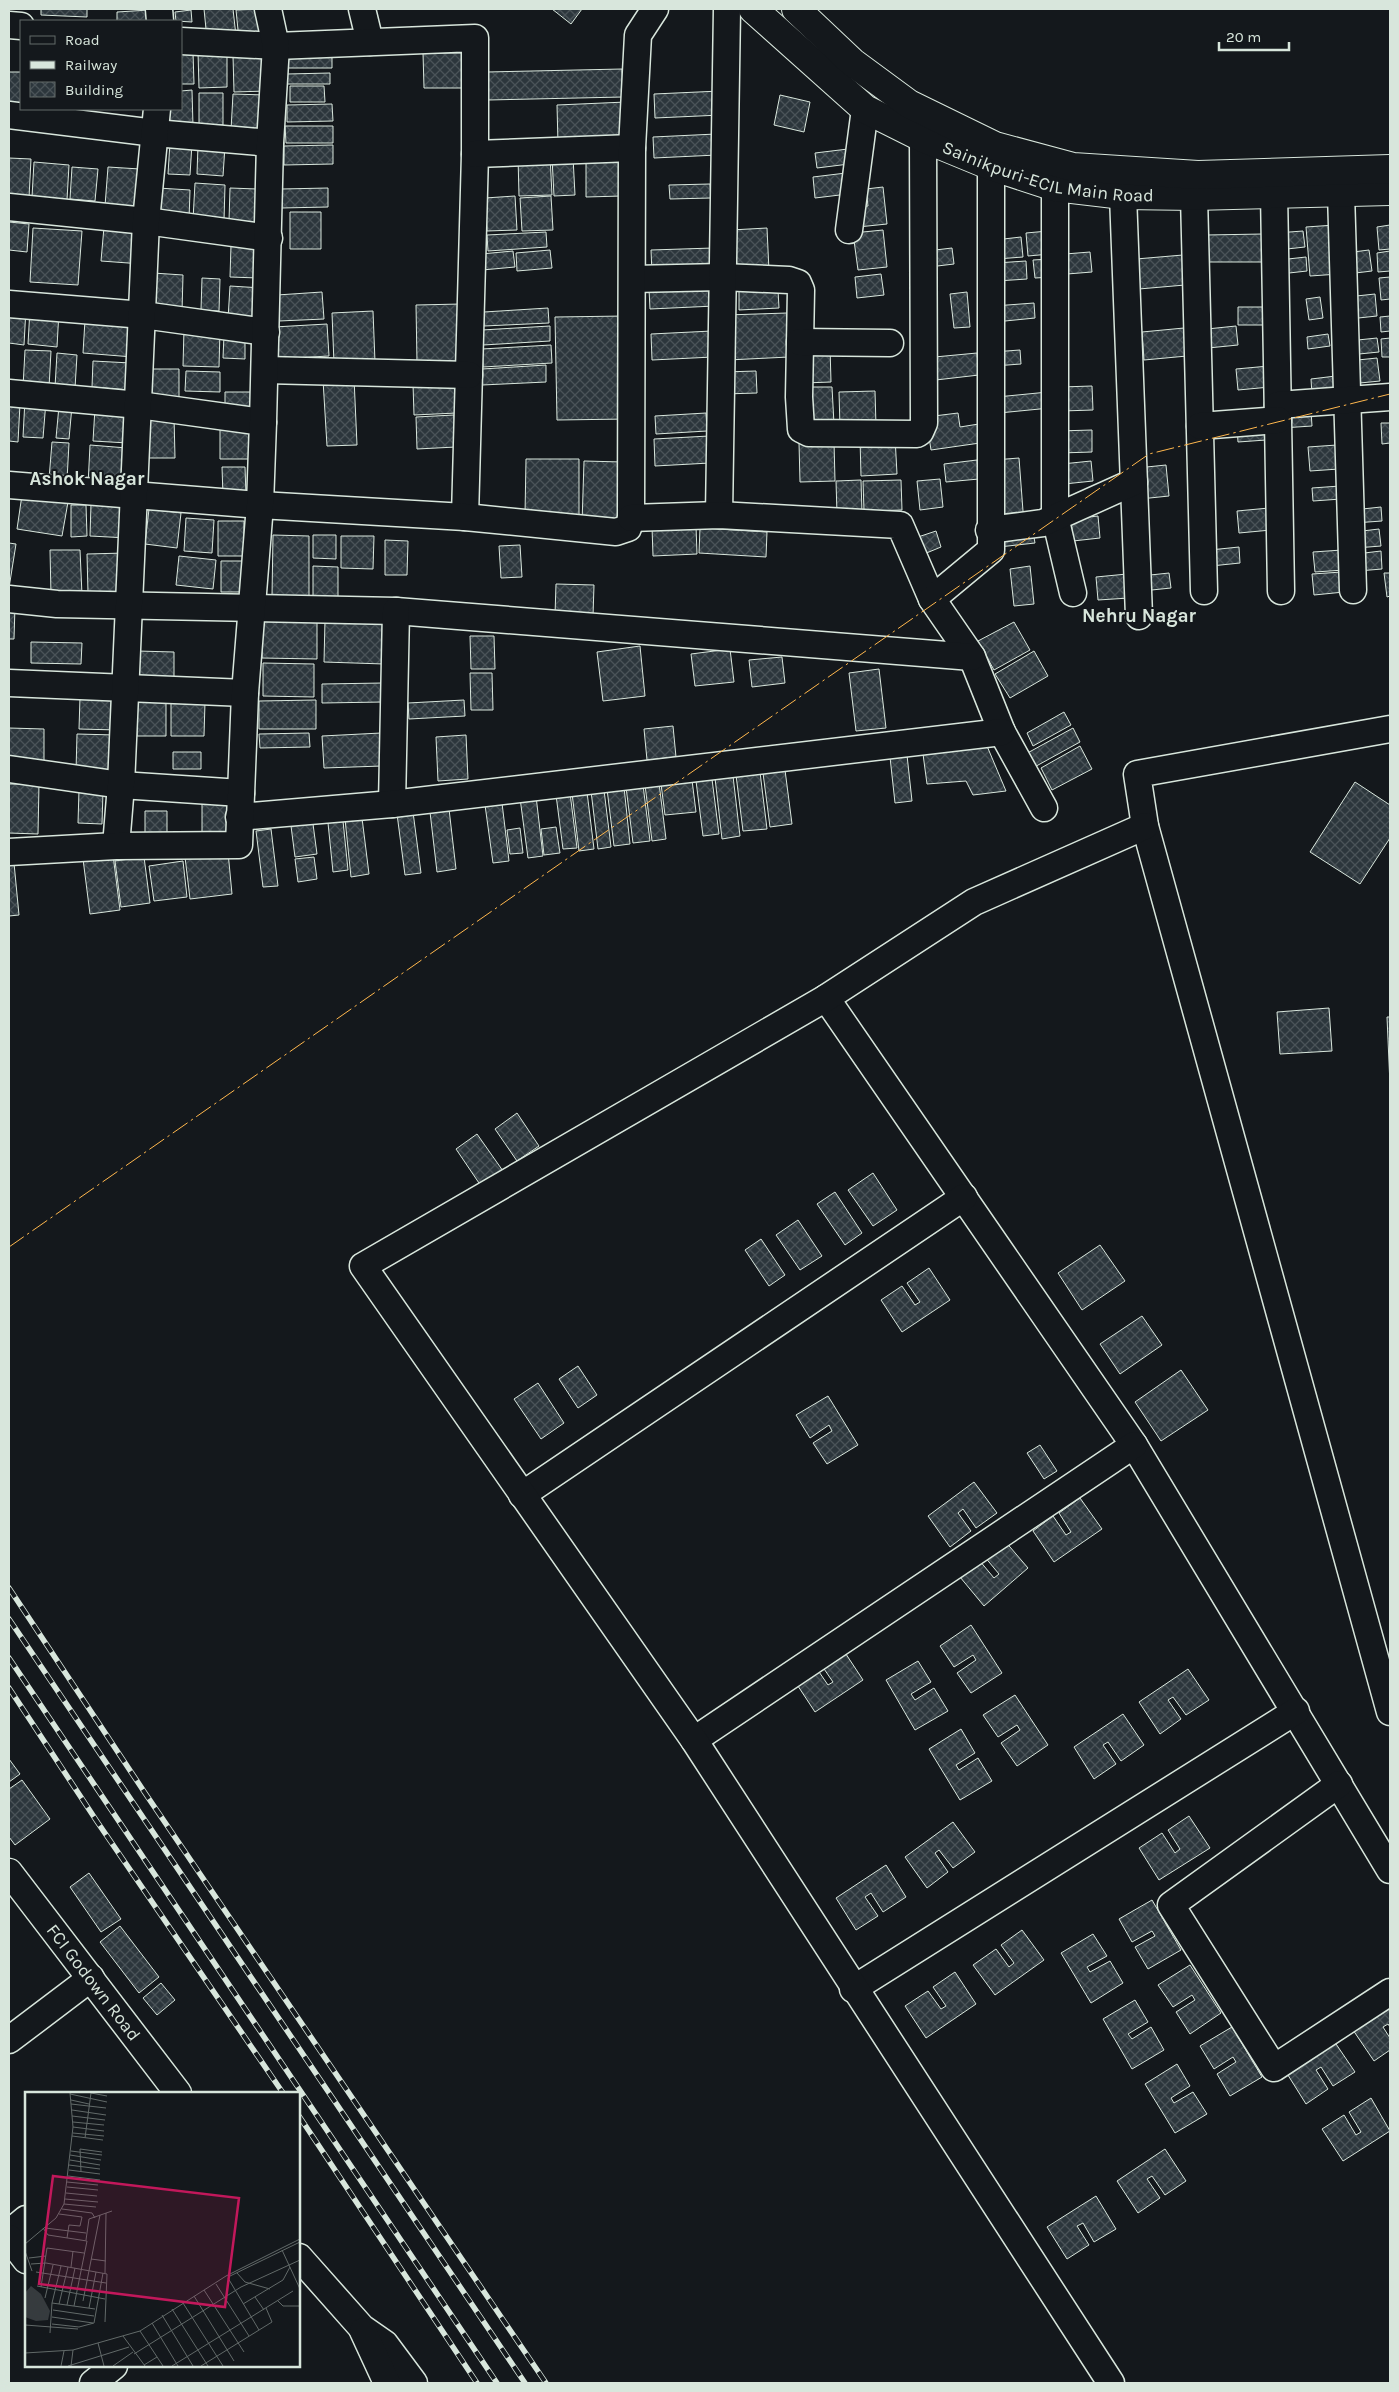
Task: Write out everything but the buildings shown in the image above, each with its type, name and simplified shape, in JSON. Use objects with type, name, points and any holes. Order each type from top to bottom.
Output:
[{"type":"main road","name":"Sainikpuri-ECIL Main Road","points":[[753,9],[864,109],[923,138],[992,166],[1055,187],[1123,194],[1194,196],[1274,192],[1341,193],[1390,191]]},
{"type":"main road","name":"Sainikpuri-ECIL Main Road","points":[[796,9],[852,62],[909,104],[995,146],[1073,167],[1198,175],[1390,169]]},
{"type":"street","points":[[9,852],[116,846],[239,845],[245,693],[260,506],[265,370],[270,143],[276,46],[268,9]]},
{"type":"street","points":[[362,9],[370,42]]},
{"type":"street","points":[[9,485],[260,506],[465,517],[616,532],[628,528],[631,518],[632,148],[638,34],[654,9]]},
{"type":"street","points":[[719,515],[727,9]]},
{"type":"street","points":[[182,41],[276,46],[476,38],[475,154],[465,517]]},
{"type":"street","points":[[849,230],[864,109]]},
{"type":"street","points":[[9,115],[156,121],[270,143]]},
{"type":"street","points":[[116,846],[126,688],[146,221],[156,121]]},
{"type":"street","points":[[633,279],[722,276],[789,280],[798,283],[802,290],[800,423],[805,432],[917,434],[924,423],[923,138]]},
{"type":"street","points":[[475,154],[632,148]]},
{"type":"street","points":[[932,598],[991,550],[992,166]]},
{"type":"street","points":[[1055,187],[1055,517],[1073,593]]},
{"type":"street","points":[[1274,192],[1281,591]]},
{"type":"street","points":[[1341,193],[1353,590]]},
{"type":"street","points":[[1123,194],[1139,616]]},
{"type":"street","points":[[1194,196],[1204,591]]},
{"type":"street","points":[[9,208],[146,221],[269,238]]},
{"type":"street","points":[[9,304],[143,315],[266,332]]},
{"type":"street","points":[[800,342],[890,343]]},
{"type":"street","points":[[265,370],[469,375]]},
{"type":"street","points":[[9,393],[139,404],[263,422]]},
{"type":"street","points":[[1200,426],[1347,400],[1390,397]]},
{"type":"street","points":[[990,530],[1044,523],[1134,482]]},
{"type":"street","points":[[631,518],[719,515],[900,525],[932,598],[972,657],[1002,732],[1044,808]]},
{"type":"street","points":[[9,599],[57,604],[252,610],[396,611],[972,657]]},
{"type":"street","points":[[392,804],[396,611]]},
{"type":"street","points":[[9,683],[245,693]]},
{"type":"street","points":[[1390,729],[1137,774],[1145,826],[1390,1712]]},
{"type":"street","points":[[9,769],[240,805],[392,804],[1002,732]]},
{"type":"street","points":[[1110,2383],[853,1989],[694,1740],[363,1266],[826,998],[974,902],[1145,826]]},
{"type":"street","points":[[826,998],[1134,1445],[1296,1711],[1390,1870]]},
{"type":"street","points":[[522,1495],[964,1197]]},
{"type":"street","points":[[694,1740],[1134,1445]]},
{"type":"street","points":[[853,1989],[1296,1711]]},
{"type":"street","points":[[1339,1784],[1171,1905],[1274,2068],[1390,1992]]},
{"type":"street","name":"FCI Godown Road","points":[[9,1872],[177,2092]]},
{"type":"street","points":[[9,2040],[91,1978]]},
{"type":"street","points":[[9,2233],[25,2220]]},
{"type":"street","points":[[9,2238],[25,2259]]},
{"type":"street","points":[[300,2258],[362,2328],[385,2344],[414,2383]]},
{"type":"street","points":[[362,2328],[380,2380]]},
{"type":"railway","points":[[9,1588],[145,1793],[546,2383]]},
{"type":"railway","points":[[9,1619],[525,2383]]},
{"type":"railway","points":[[9,1658],[497,2383]]},
{"type":"railway","points":[[9,1688],[98,1823],[282,2092]]},
{"type":"railway","points":[[300,2118],[477,2383]]},
{"type":"power","points":[[9,1247],[1149,454],[1390,394]]},
{"type":"district","name":"Ashok Nagar","points":[[87,479]]},
{"type":"district","name":"Nehru Nagar","points":[[1139,616]]}]
